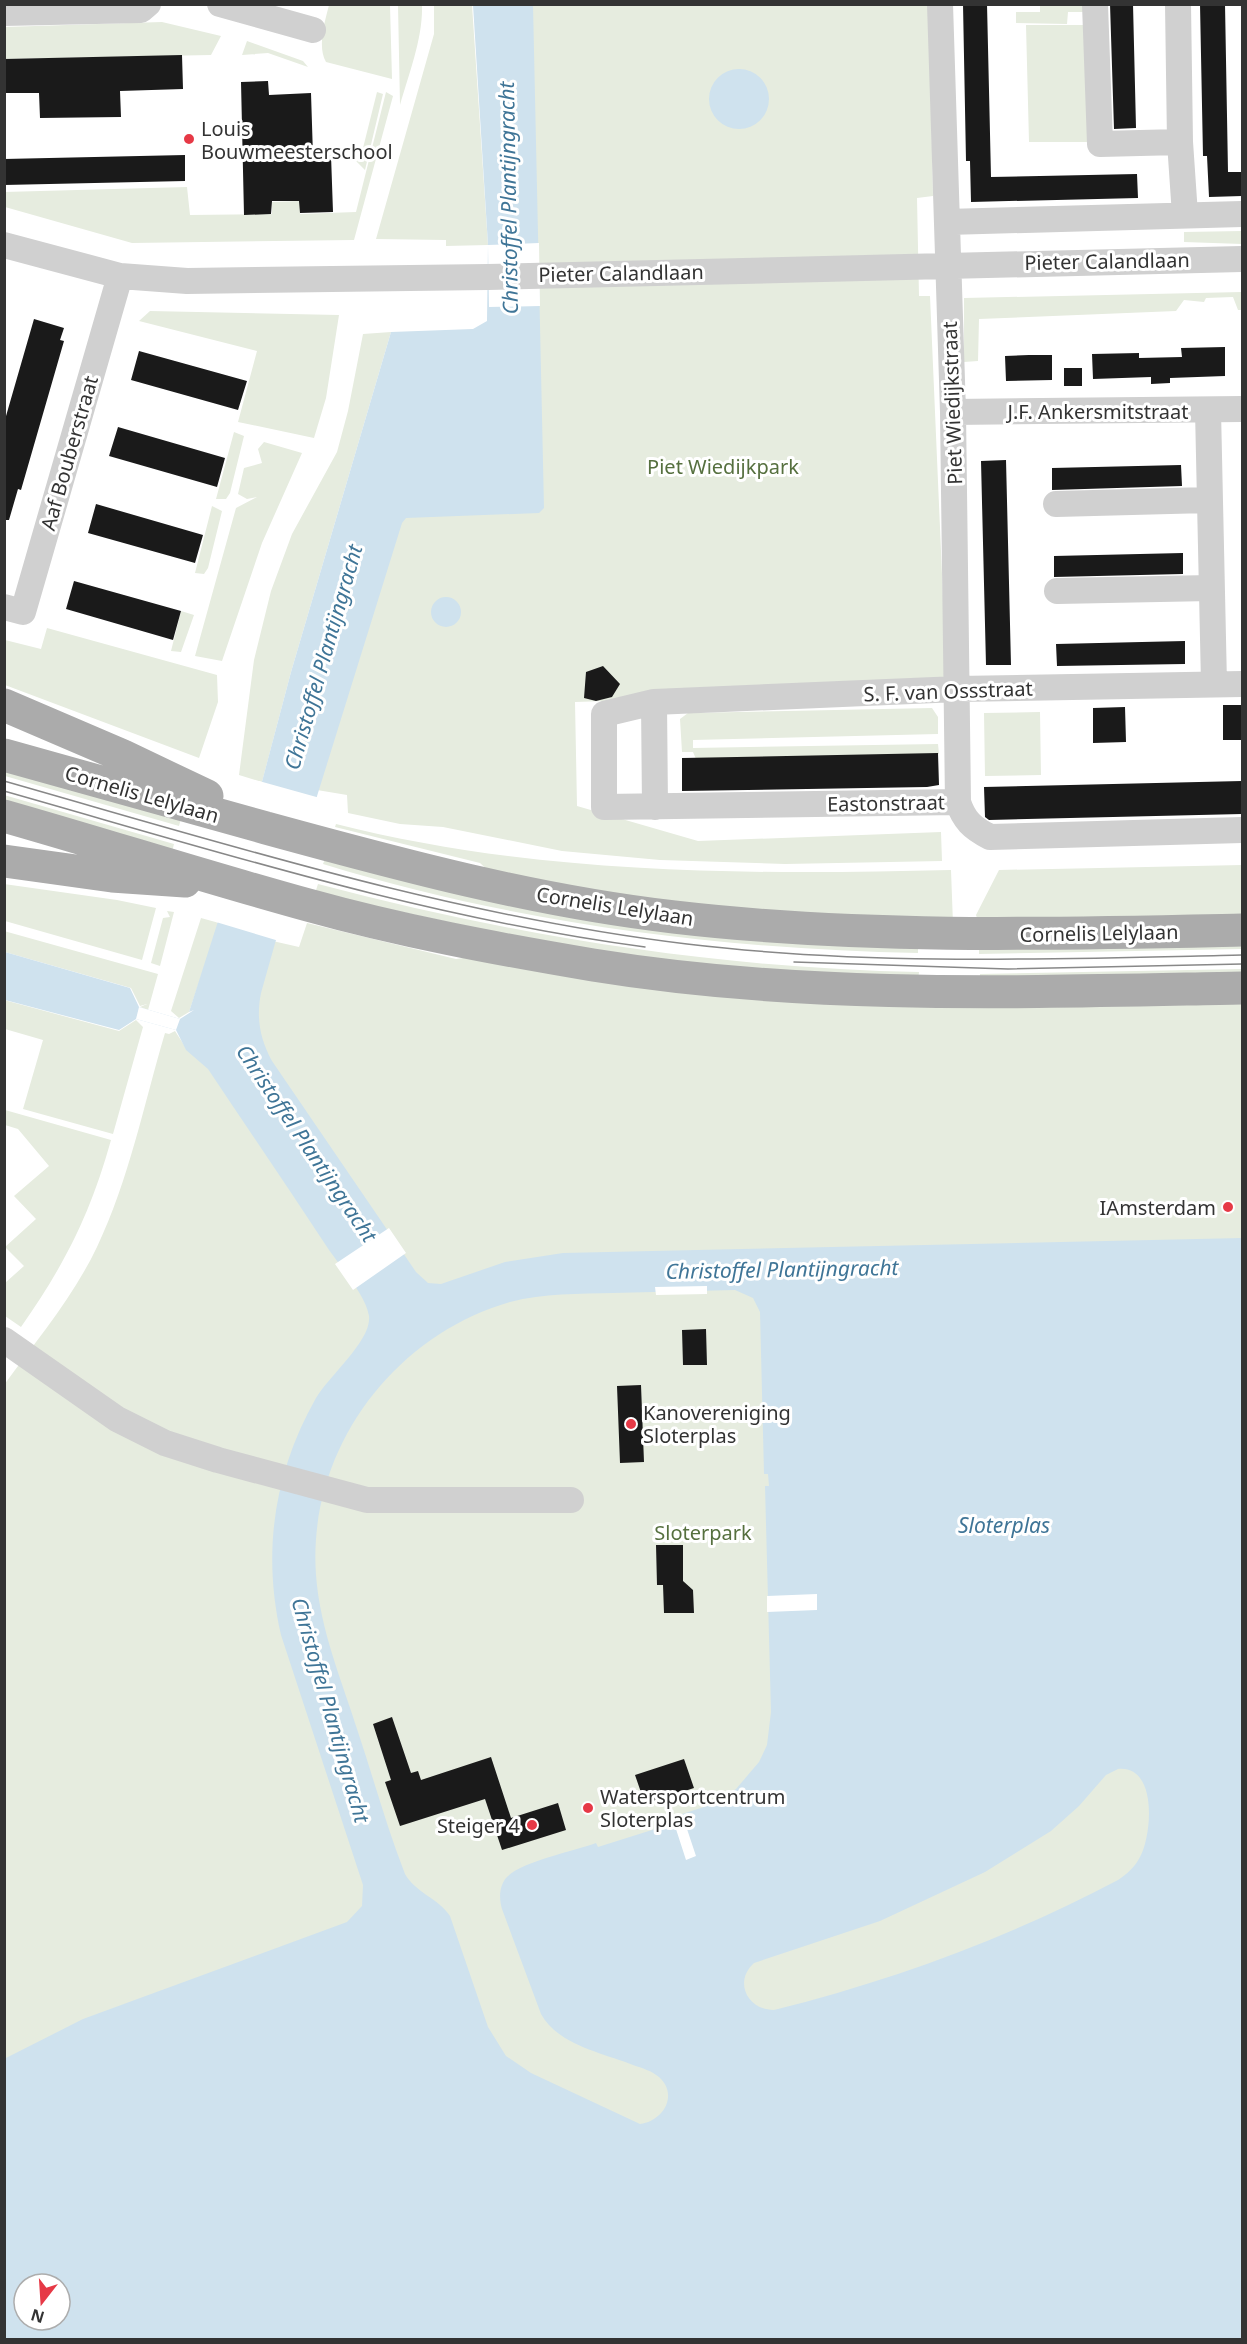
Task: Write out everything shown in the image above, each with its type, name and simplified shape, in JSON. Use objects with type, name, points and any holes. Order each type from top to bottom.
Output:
[{"type":"main road","points":[[4,705],[187,797]]},
{"type":"main road","name":"Cornelis Lelylaan","points":[[4,755],[187,797],[267,828],[329,846],[491,886],[599,906],[737,924],[889,933],[1032,934],[1242,930]]},
{"type":"main road","points":[[4,816],[165,871],[230,883],[312,906],[480,944],[593,965],[755,984],[873,992],[995,993],[1242,988]]},
{"type":"main road","points":[[4,861],[112,876],[165,871]]},
{"type":"street","points":[[4,13],[141,10],[148,4]]},
{"type":"street","points":[[220,4],[313,30]]},
{"type":"street","name":"Piet Wiedijkstraat","points":[[940,4],[953,412],[958,801]]},
{"type":"street","points":[[1095,4],[1100,144],[1180,142]]},
{"type":"street","points":[[1178,4],[1180,142],[1185,215]]},
{"type":"street","points":[[947,222],[1242,214]]},
{"type":"street","name":"Pieter Calandlaan","points":[[4,245],[120,276],[187,281],[488,277],[1242,259]]},
{"type":"street","name":"Aaf Bouberstraat","points":[[4,607],[22,612],[120,276]]},
{"type":"street","name":"J.F. Ankersmitstraat","points":[[953,412],[1242,409]]},
{"type":"street","points":[[1208,411],[1208,500],[1214,684]]},
{"type":"street","points":[[1056,504],[1208,500]]},
{"type":"street","points":[[1057,591],[1211,588]]},
{"type":"street","name":"S. F. van Ossstraat","points":[[654,702],[958,689],[1242,684]]},
{"type":"street","points":[[654,702],[655,807]]},
{"type":"street","name":"Eastonstraat","points":[[654,702],[604,714],[604,807],[958,801],[963,815],[973,829],[990,837],[1242,830]]},
{"type":"street","points":[[13,1347],[94,1405],[139,1431],[185,1450],[343,1494],[381,1502],[571,1500]]},
{"type":"green space","points":[[329,5],[390,5],[392,79],[326,62],[322,42]]},
{"type":"green space","points":[[398,5],[422,5],[418,43],[400,105]]},
{"type":"green space","points":[[434,5],[472,5],[488,245],[446,246],[446,240],[376,239],[434,34]]},
{"type":"green space","name":"Piet Wiedijkpark","points":[[527,5],[929,5],[933,196],[917,198],[919,296],[930,296],[947,690],[575,702],[577,806],[698,841],[941,832],[942,861],[785,864],[660,860],[562,851],[443,827],[400,824],[348,813],[347,795],[317,790],[404,501],[524,461]]},
{"type":"green space","points":[[1040,5],[1087,5],[1087,12],[1068,12],[1067,24],[1016,23],[1016,12],[1040,12]]},
{"type":"green space","points":[[162,22],[221,36],[211,55],[5,59],[4,27]]},
{"type":"green space","points":[[1026,25],[1089,25],[1089,142],[1029,142]]},
{"type":"green space","points":[[247,41],[303,61],[308,67],[268,53],[242,55]]},
{"type":"green space","points":[[377,92],[383,94],[365,170],[353,158],[362,152]]},
{"type":"green space","points":[[386,92],[393,96],[354,240],[132,243],[5,207],[4,192],[187,187],[190,215],[272,214],[272,202],[300,201],[300,214],[356,212]]},
{"type":"green space","points":[[1242,231],[1242,244],[1184,242],[1184,232]]},
{"type":"green space","points":[[1242,292],[1242,310],[1238,310],[1233,297],[1206,298],[1204,302],[1184,300],[1176,311],[979,319],[978,361],[964,362],[964,298]]},
{"type":"green space","points":[[150,311],[339,315],[326,398],[314,438],[238,422],[257,351],[139,321]]},
{"type":"green space","points":[[391,332],[291,672],[262,782],[239,775],[254,660],[271,591],[292,534],[337,452],[348,411],[363,334]]},
{"type":"green space","points":[[234,432],[244,436],[230,493],[226,499],[216,499]]},
{"type":"green space","points":[[264,442],[302,453],[262,543],[222,661],[195,656],[236,508],[257,497],[247,499],[238,494],[244,468],[262,463],[258,449]]},
{"type":"green space","points":[[212,506],[222,511],[208,568],[204,574],[195,573]]},
{"type":"green space","points":[[181,611],[194,615],[181,652],[171,651]]},
{"type":"green space","points":[[47,628],[217,675],[218,702],[199,758],[5,685],[5,640],[41,649]]},
{"type":"green space","points":[[932,708],[938,717],[938,734],[693,740],[693,748],[938,744],[939,754],[696,759],[693,752],[682,752],[680,719],[688,713]]},
{"type":"green space","points":[[1040,712],[1041,775],[985,776],[984,713]]},
{"type":"green space","points":[[4,765],[182,815],[179,826],[5,776]]},
{"type":"green space","points":[[4,795],[174,844],[172,852],[5,804]]},
{"type":"green space","points":[[336,824],[412,841],[488,853],[642,868],[797,872],[951,870],[953,924],[734,913],[492,874],[480,863],[335,827]]},
{"type":"green space","points":[[326,856],[918,945],[918,953],[768,946],[692,939],[543,917],[395,885],[323,864]]},
{"type":"green space","points":[[1242,865],[1242,921],[979,924],[976,915],[999,870]]},
{"type":"green space","points":[[4,884],[117,900],[156,908],[142,960],[5,921]]},
{"type":"green space","points":[[318,884],[392,903],[541,934],[691,956],[766,964],[919,972],[918,982],[600,955],[315,893]]},
{"type":"green space","points":[[167,911],[174,912],[160,966],[151,963],[163,918],[170,917]]},
{"type":"green space","points":[[201,918],[219,923],[189,1012],[179,1018],[171,1011]]},
{"type":"green space","name":"Sloterpark","points":[[307,923],[456,959],[478,956],[1242,1003],[1242,1928],[559,2190],[5,2148],[4,1385],[66,1301],[97,1247],[127,1169],[165,1033],[175,1031],[186,1048],[229,931],[299,947]]},
{"type":"green space","points":[[4,931],[158,974],[148,1010],[140,1007],[147,1004],[140,1006],[131,988],[5,952]]},
{"type":"green space","points":[[1242,941],[1242,949],[979,954],[979,945]]},
{"type":"green space","points":[[1242,969],[1242,979],[980,983],[980,974]]},
{"type":"green space","points":[[4,1000],[119,1031],[136,1020],[143,1027],[113,1134],[23,1109],[43,1040],[5,1029]]},
{"type":"green space","points":[[5,1110],[111,1140],[94,1192],[75,1238],[51,1282],[21,1327],[5,1316],[5,1283],[24,1266],[5,1247],[36,1219],[14,1196],[49,1166],[18,1129],[5,1125]]},
{"type":"water","name":"Sloterplas","points":[[473,5],[533,5],[544,508],[539,513],[406,518],[402,523],[313,809],[261,993],[259,1020],[265,1045],[272,1061],[416,1272],[428,1283],[441,1284],[505,1262],[563,1253],[1242,1238],[1242,2339],[5,2339],[4,2059],[83,2019],[347,1922],[362,1906],[363,1885],[281,1635],[275,1604],[273,1543],[281,1484],[302,1426],[322,1389],[364,1336],[369,1316],[352,1282],[208,1069],[186,1050],[176,1030],[136,1019],[119,1030],[5,1000],[5,952],[130,988],[139,1007],[180,1019],[194,1010],[189,1012],[259,793],[291,672],[391,332],[473,329],[487,321],[488,245]],"holes":[[[735,1290],[753,1298],[760,1312],[764,1474],[768,1474],[769,1486],[765,1486],[771,1712],[767,1745],[759,1762],[736,1789],[713,1804],[670,1818],[671,1824],[598,1847],[596,1843],[523,1867],[506,1878],[500,1893],[502,1909],[541,2014],[549,2025],[582,2047],[650,2071],[665,2084],[668,2092],[666,2106],[655,2118],[640,2124],[531,2073],[506,2056],[488,2027],[450,1916],[410,1881],[405,1874],[392,1839],[332,1655],[322,1616],[316,1575],[317,1529],[326,1485],[342,1443],[365,1405],[394,1371],[429,1342],[467,1318],[510,1302],[549,1295]],[[1118,1769],[1131,1771],[1140,1778],[1146,1789],[1149,1818],[1140,1857],[1128,1873],[1118,1880],[1035,1921],[992,1939],[863,1985],[774,2010],[757,2005],[746,1994],[745,1978],[754,1963],[880,1921],[985,1872],[1051,1831],[1079,1806],[1106,1775]]]},
{"type":"water","points":[[739,69],[760,78],[769,99],[760,120],[739,129],[718,120],[709,99],[718,78]]},
{"type":"water","points":[[446,597],[452,598],[460,606],[460,618],[452,626],[446,627],[440,626],[432,618],[431,612],[432,606],[440,598]]},
{"type":"pier","points":[[539,243],[540,306],[489,307],[488,245]]},
{"type":"pier","points":[[259,781],[320,798],[279,941],[216,922]]},
{"type":"pier","points":[[139,1007],[180,1019],[176,1030],[136,1019]]},
{"type":"pier","points":[[389,1228],[406,1253],[353,1290],[335,1264]]},
{"type":"pier","points":[[707,1286],[707,1294],[656,1295],[655,1287]]},
{"type":"pier","points":[[817,1594],[817,1610],[767,1612],[767,1596]]},
{"type":"pier","points":[[685,1823],[696,1856],[686,1860],[675,1826]]},
{"type":"building","points":[[963,4],[987,4],[991,177],[1137,174],[1138,198],[971,202],[970,161],[966,161]]},
{"type":"building","points":[[1110,4],[1133,4],[1136,128],[1114,129]]},
{"type":"building","points":[[1200,4],[1225,4],[1228,172],[1242,172],[1242,196],[1209,197],[1207,156],[1203,156]]},
{"type":"building","points":[[182,55],[183,89],[120,91],[121,117],[40,118],[39,93],[4,93],[4,59]]},
{"type":"building","points":[[268,81],[269,95],[311,93],[313,156],[331,155],[333,212],[300,213],[299,201],[272,201],[271,214],[244,215],[241,82]]},
{"type":"building","points":[[185,155],[185,181],[4,185],[4,159]]},
{"type":"building","points":[[34,319],[64,328],[60,340],[64,341],[21,490],[18,489],[9,520],[4,520],[4,423]]},
{"type":"building","points":[[1225,347],[1225,376],[1170,378],[1170,383],[1151,384],[1151,377],[1093,379],[1092,354],[1139,353],[1139,358],[1182,357],[1181,348]]},
{"type":"building","points":[[139,351],[247,381],[238,410],[131,380]]},
{"type":"building","points":[[1052,355],[1052,380],[1006,381],[1005,356]]},
{"type":"building","points":[[1064,368],[1082,368],[1082,386],[1064,386]]},
{"type":"building","points":[[118,427],[225,458],[217,487],[109,456]]},
{"type":"building","points":[[1006,460],[1011,665],[986,665],[981,461]]},
{"type":"building","points":[[1181,465],[1182,486],[1052,490],[1052,468]]},
{"type":"building","points":[[96,504],[203,535],[195,563],[88,533]]},
{"type":"building","points":[[1183,553],[1183,574],[1054,577],[1054,556]]},
{"type":"building","points":[[74,581],[181,611],[173,640],[66,609]]},
{"type":"building","points":[[1185,641],[1185,664],[1057,666],[1056,644]]},
{"type":"building","points":[[603,666],[620,684],[612,697],[596,701],[584,698],[586,672]]},
{"type":"building","points":[[1223,705],[1242,705],[1242,740],[1223,740]]},
{"type":"building","points":[[1125,707],[1126,742],[1093,743],[1093,708]]},
{"type":"building","points":[[938,753],[939,785],[927,787],[682,791],[682,758]]},
{"type":"building","points":[[1242,781],[1242,814],[989,820],[985,817],[984,787]]},
{"type":"building","points":[[706,1329],[707,1365],[683,1365],[682,1330]]},
{"type":"building","name":"Kanovereniging Sloterplas","points":[[641,1385],[644,1462],[620,1463],[617,1386]]},
{"type":"building","points":[[656,1545],[683,1545],[683,1581],[693,1590],[694,1613],[664,1613],[663,1585],[657,1585]]},
{"type":"building","points":[[392,1717],[411,1773],[418,1771],[421,1780],[491,1757],[511,1818],[558,1803],[566,1830],[502,1850],[485,1799],[400,1826],[385,1782],[391,1780],[373,1724]]},
{"type":"building","points":[[684,1759],[694,1788],[645,1804],[635,1775]]},
{"type":"tram line","points":[[4,781],[342,876],[514,916],[600,932],[687,944],[825,956],[1034,959],[1242,955]]},
{"type":"tram line","points":[[4,791],[242,859],[402,901],[482,919],[645,947]]},
{"type":"tram line","points":[[794,962],[1008,969],[1242,964]]},
{"type":"place","name":"Louis Bouwmeesterschool","points":[[189,139]]},
{"type":"place","name":"IAmsterdam","points":[[1228,1207]]},
{"type":"place","name":"Kanovereniging Sloterplas","points":[[631,1424]]},
{"type":"place","name":"Watersportcentrum Sloterplas","points":[[588,1808]]},
{"type":"place","name":"Steiger 4","points":[[532,1825]]},
{"type":"water label","name":"Christoffel Plantijngracht","points":[[508,198]]},
{"type":"water label","name":"Christoffel Plantijngracht","points":[[323,657]]},
{"type":"water label","name":"Christoffel Plantijngracht","points":[[307,1143]]},
{"type":"water label","name":"Christoffel Plantijngracht","points":[[782,1269]]},
{"type":"water label","name":"Christoffel Plantijngracht","points":[[331,1710]]}]
